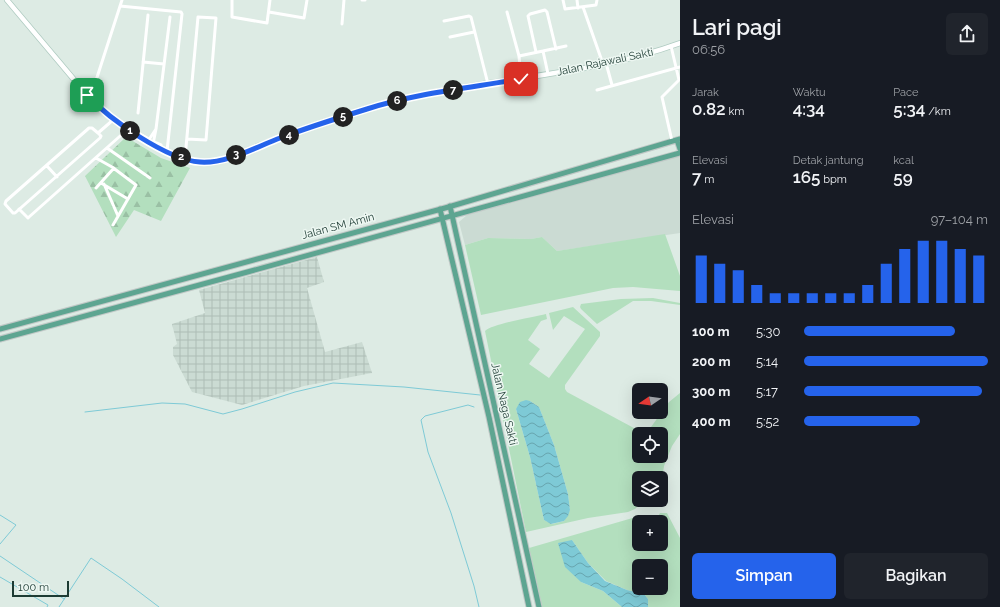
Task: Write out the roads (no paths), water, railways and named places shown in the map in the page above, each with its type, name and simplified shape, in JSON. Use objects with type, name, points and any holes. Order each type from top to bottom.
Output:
[{"type":"main road","name":"Jalan Rajawali Sakti","points":[[7,0],[90,99],[113,120],[128,130],[167,151],[199,162],[219,161],[309,127],[395,101],[443,91],[521,79],[604,63],[680,43]]},
{"type":"main road","points":[[676,140],[680,149]]},
{"type":"main road","name":"Jalan SM Amin","points":[[0,328],[440,209],[676,140]]},
{"type":"main road","name":"Jalan SM Amin","points":[[0,339],[396,232],[680,153]]},
{"type":"main road","name":"Jalan Naga Sakti","points":[[450,206],[539,607]]},
{"type":"main road","name":"Jalan Naga Sakti","points":[[440,209],[489,417],[529,607]]},
{"type":"main road","points":[[392,222],[396,232]]},
{"type":"street","points":[[90,99],[122,0]]},
{"type":"street","points":[[232,0],[231,15],[233,18],[267,23],[270,0]]},
{"type":"street","points":[[269,12],[304,18],[306,0]]},
{"type":"street","points":[[342,24],[344,0]]},
{"type":"street","points":[[563,0],[565,8],[578,8],[596,5],[597,0]]},
{"type":"street","points":[[577,0],[578,8]]},
{"type":"street","points":[[120,6],[181,12],[182,16],[167,151]]},
{"type":"street","points":[[583,7],[612,85]]},
{"type":"street","points":[[536,52],[528,16],[530,14],[545,10],[547,12],[556,49]]},
{"type":"street","points":[[507,12],[519,56],[521,79]]},
{"type":"street","points":[[138,113],[148,15]]},
{"type":"street","points":[[444,20],[469,16],[471,17],[488,84]]},
{"type":"street","points":[[161,144],[154,143],[170,17]]},
{"type":"street","points":[[185,158],[198,17],[216,18],[206,140],[187,139]]},
{"type":"street","points":[[450,37],[474,32]]},
{"type":"street","points":[[519,56],[566,46]]},
{"type":"street","points":[[671,46],[678,68],[679,80],[662,97],[676,140]]},
{"type":"street","points":[[543,51],[548,74]]},
{"type":"street","points":[[143,62],[164,64]]},
{"type":"street","points":[[597,90],[678,68]]},
{"type":"street","points":[[98,133],[113,120]]},
{"type":"street","points":[[89,128],[92,128],[98,133],[101,136],[100,138],[19,209],[13,213],[5,204],[5,202],[89,128]]},
{"type":"street","points":[[138,133],[149,140],[156,129]]},
{"type":"street","points":[[19,209],[29,218],[128,130]]},
{"type":"street","points":[[107,148],[150,178]]},
{"type":"street","points":[[96,158],[114,168],[136,186],[113,224]]},
{"type":"street","points":[[47,166],[56,178]]},
{"type":"street","points":[[96,188],[114,168]]},
{"type":"street","points":[[102,183],[128,200]]},
{"type":"street","points":[[102,183],[118,216]]},
{"type":"water","points":[[526,400],[539,407],[554,445],[568,494],[570,510],[564,521],[551,524],[544,520],[530,457],[516,409],[520,402]]},
{"type":"water","points":[[572,540],[588,563],[605,581],[632,591],[632,595],[645,595],[648,599],[648,607],[622,607],[603,591],[581,582],[565,567],[558,543]]},
{"type":"waterway","points":[[85,412],[162,403],[185,404],[223,414],[295,392],[333,383],[404,387],[480,395]]},
{"type":"waterway","points":[[474,407],[468,405],[425,416],[421,420],[428,452],[451,513],[474,586],[479,607]]},
{"type":"waterway","points":[[0,515],[16,525],[0,544]]},
{"type":"waterway","points":[[0,556],[64,599]]},
{"type":"waterway","points":[[59,607],[91,558],[159,607]]},
{"type":"waterway","points":[[0,577],[48,605],[47,607]]}]
